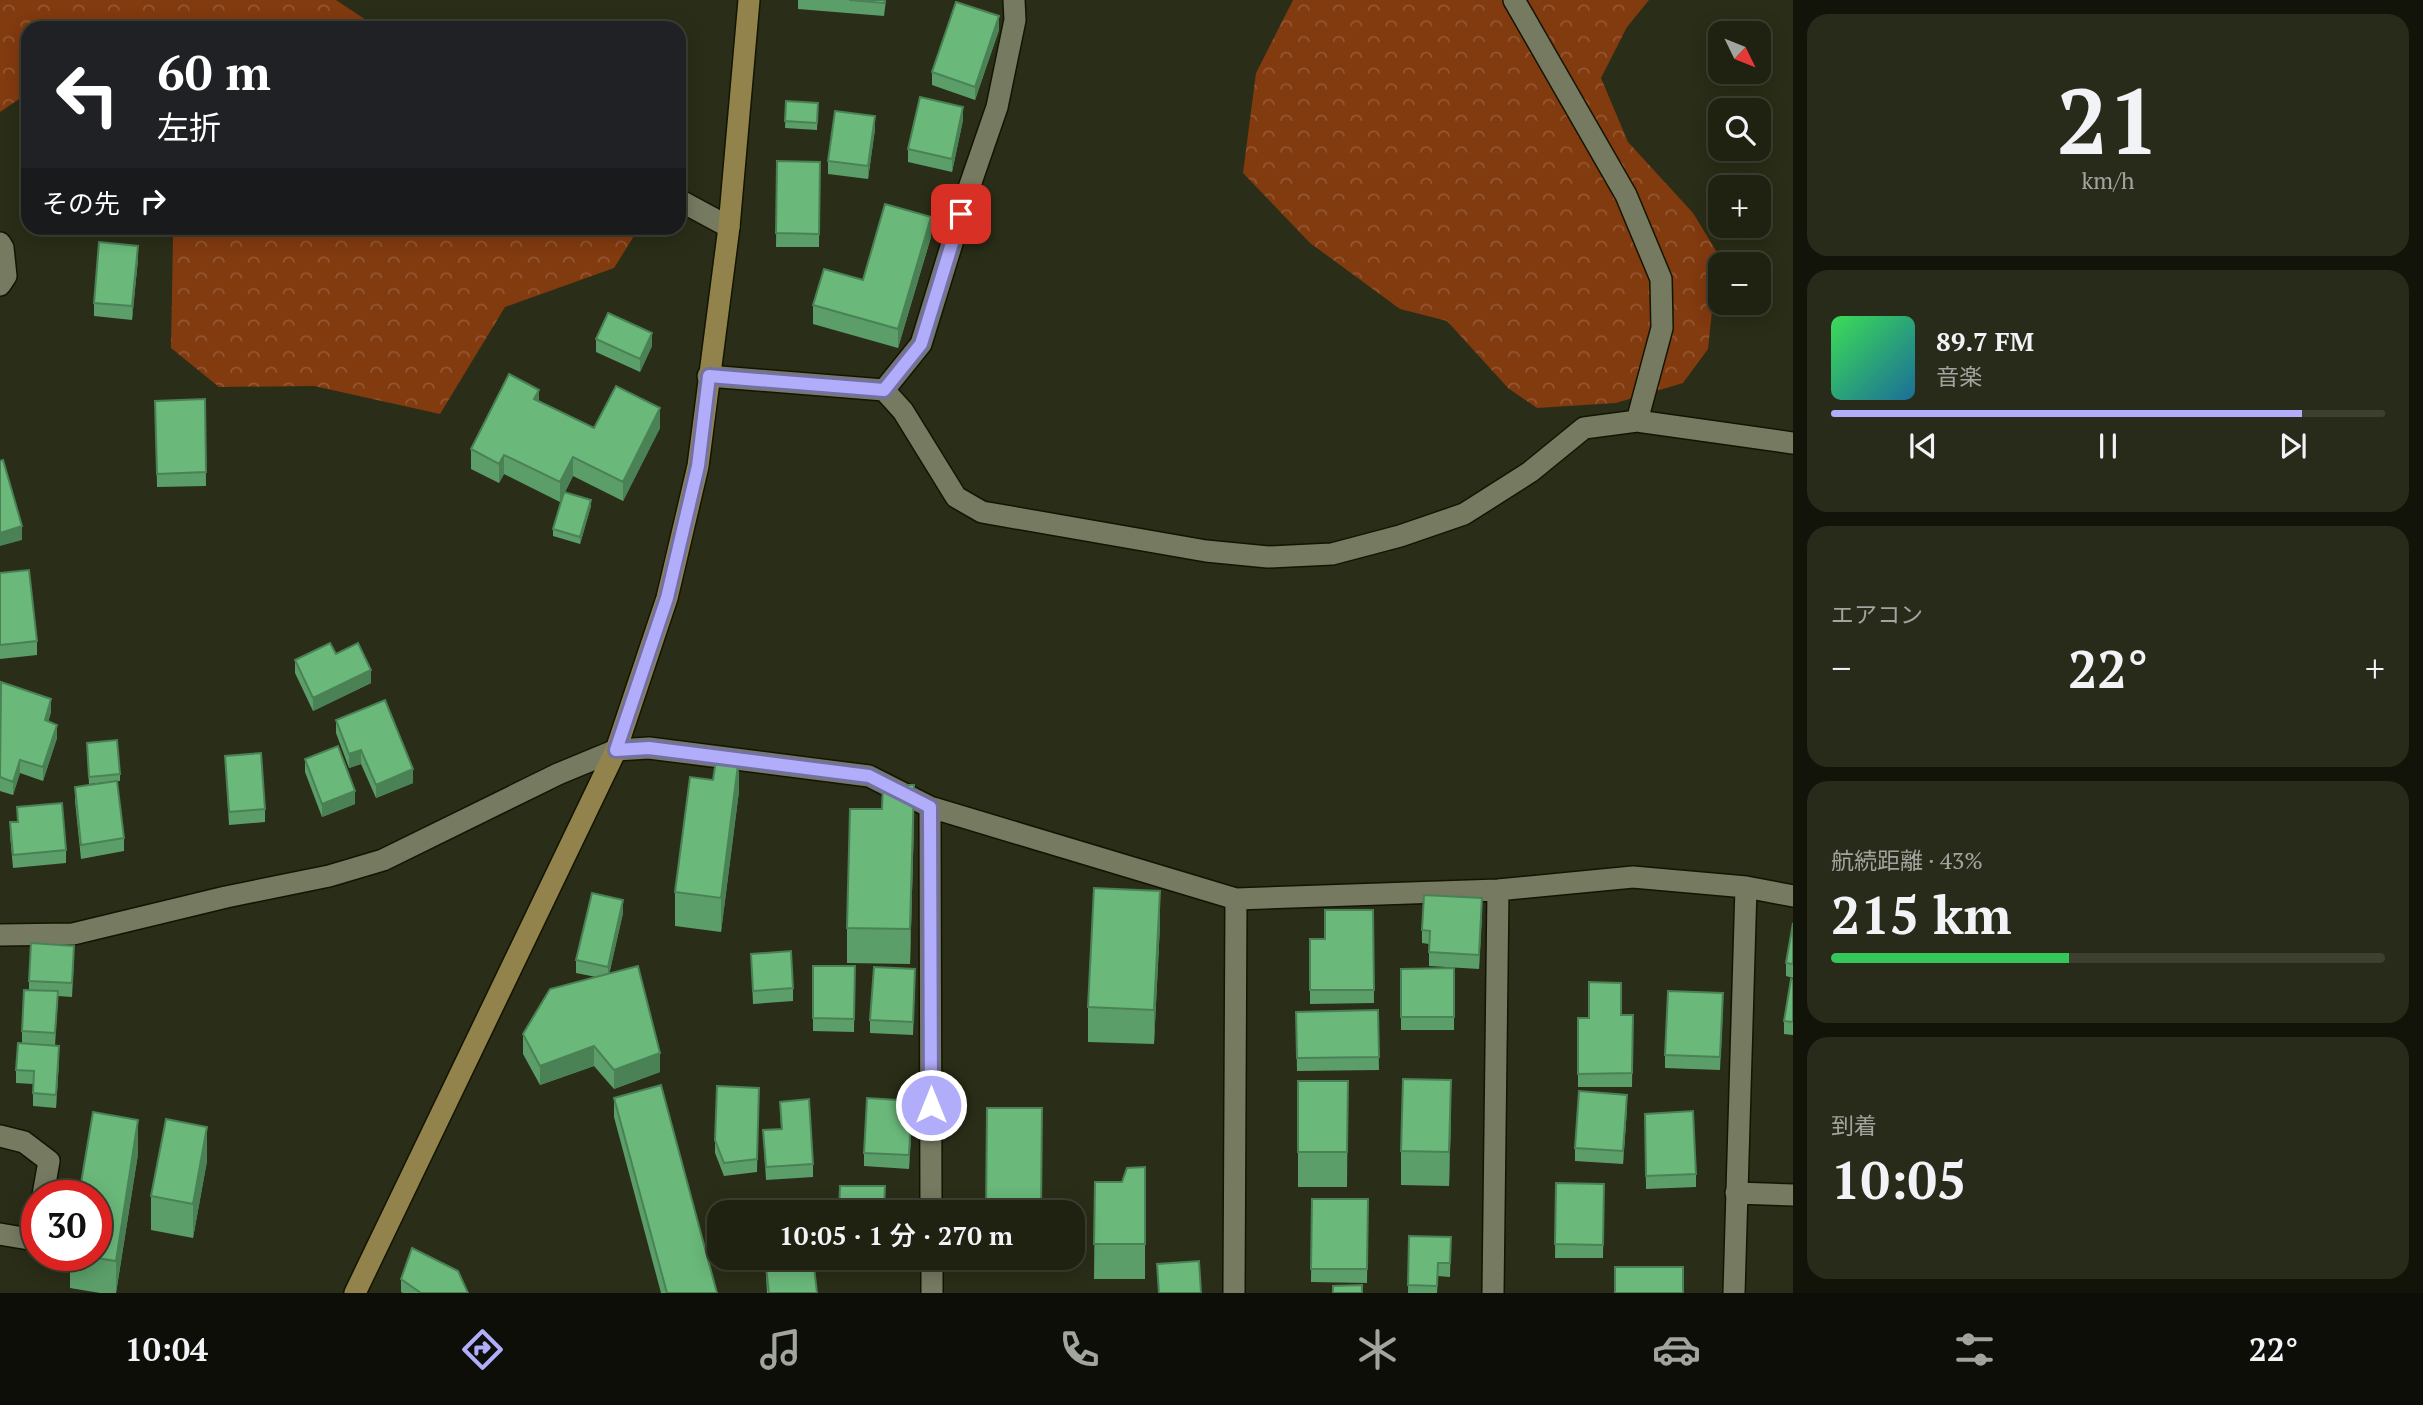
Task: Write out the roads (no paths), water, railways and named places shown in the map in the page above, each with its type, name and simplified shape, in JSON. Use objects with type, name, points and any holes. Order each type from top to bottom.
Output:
[{"type":"street","points":[[355,1293],[616,750],[667,598],[698,466],[730,227],[749,0]]},
{"type":"street","points":[[884,390],[921,344],[997,107],[1015,20],[1014,0]]},
{"type":"street","points":[[1514,0],[1626,195],[1661,279],[1662,328],[1637,421]]},
{"type":"street","points":[[686,204],[730,227]]},
{"type":"street","points":[[0,243],[6,276],[0,285]]},
{"type":"street","points":[[709,376],[884,390],[903,411],[956,497],[982,512],[1206,551],[1268,557],[1332,554],[1400,536],[1464,514],[1530,472],[1584,428],[1637,421],[1793,443]]},
{"type":"street","points":[[0,935],[73,934],[226,897],[329,876],[383,860],[558,774],[616,750],[649,748],[869,776],[930,807],[1236,899],[1498,890],[1633,877],[1746,887],[1793,896]]},
{"type":"street","points":[[930,807],[932,1200]]},
{"type":"street","points":[[1734,1293],[1746,887]]},
{"type":"street","points":[[1493,1293],[1498,890]]},
{"type":"street","points":[[1234,1293],[1236,899]]},
{"type":"street","points":[[0,1136],[24,1142],[50,1161],[46,1180]]},
{"type":"street","points":[[1737,1193],[1793,1195]]},
{"type":"street","points":[[0,1234],[21,1239]]},
{"type":"street","points":[[932,1270],[932,1293]]}]
